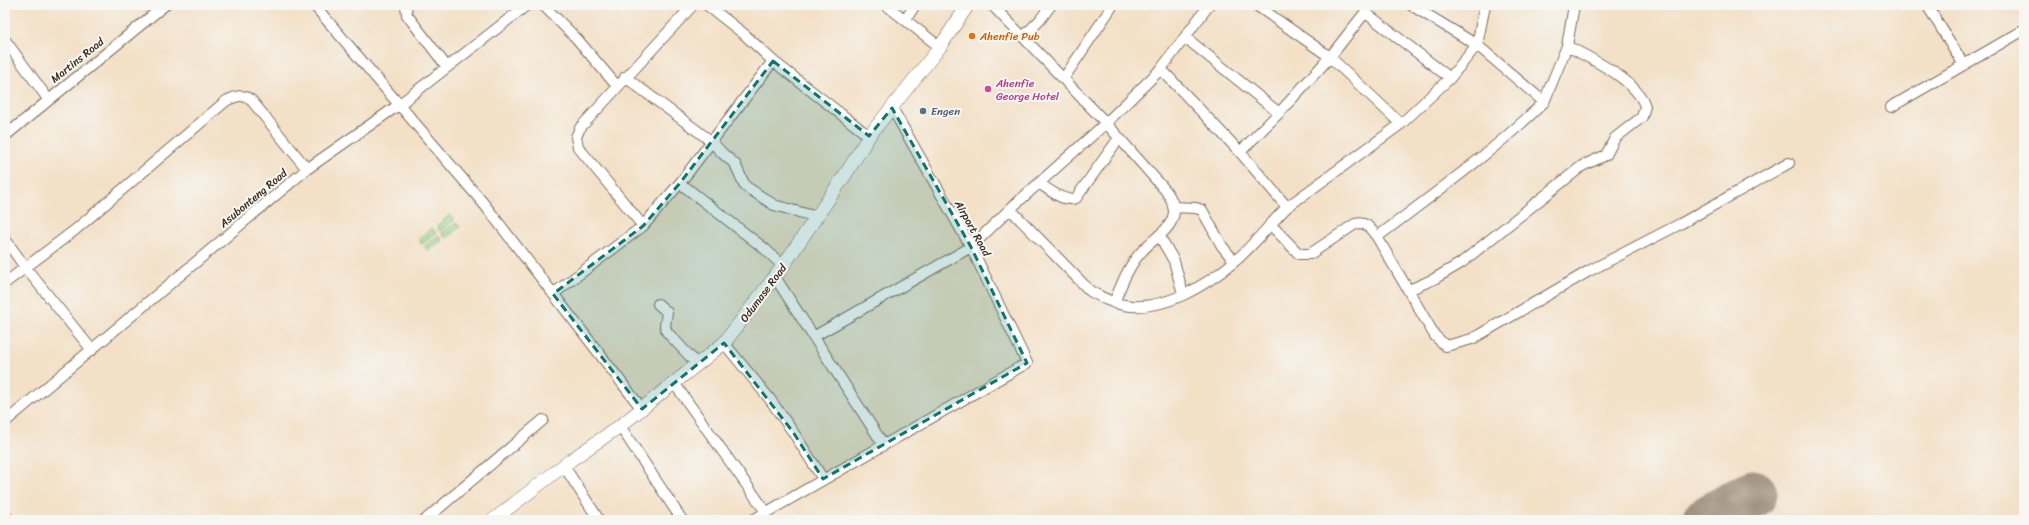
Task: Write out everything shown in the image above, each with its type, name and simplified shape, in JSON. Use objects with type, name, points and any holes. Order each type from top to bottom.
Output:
[{"type":"main road","name":"Odumase Road","points":[[500,518],[564,466],[620,426],[724,343],[779,272],[817,217],[869,136],[940,47],[968,5]]},
{"type":"street","name":"Martins Road","points":[[5,136],[48,99],[165,5]]},
{"type":"street","points":[[314,5],[484,204],[642,409]]},
{"type":"street","points":[[406,5],[407,15],[447,67]]},
{"type":"street","name":"Asubonteng Road","points":[[5,422],[307,168],[400,104],[528,5]]},
{"type":"street","points":[[543,5],[577,39],[617,86]]},
{"type":"street","points":[[643,226],[578,147],[576,137],[580,128],[625,77],[694,5]]},
{"type":"street","points":[[707,5],[744,34],[773,61],[869,136]]},
{"type":"street","points":[[886,5],[906,19],[940,47]]},
{"type":"street","points":[[906,19],[916,5]]},
{"type":"street","points":[[992,5],[1106,123],[1171,198],[1174,207],[1174,216],[1168,227],[1143,249],[1125,275],[1114,302]]},
{"type":"street","points":[[1023,37],[1040,20],[1051,5]]},
{"type":"street","points":[[1064,78],[1113,5]]},
{"type":"street","points":[[813,337],[971,247],[1039,182],[1106,123],[1161,69],[1186,38],[1209,5]]},
{"type":"street","points":[[1256,5],[1330,57],[1401,124]]},
{"type":"street","points":[[1411,5],[1478,45],[1544,102]]},
{"type":"street","points":[[1010,209],[1090,291],[1105,300],[1124,305],[1146,306],[1170,300],[1192,290],[1234,262],[1287,207],[1401,124],[1450,78],[1478,45],[1485,5]]},
{"type":"street","points":[[1377,236],[1463,173],[1510,135],[1544,102],[1567,46],[1574,5]]},
{"type":"street","points":[[1928,5],[1964,65]]},
{"type":"street","points":[[1240,152],[1279,113],[1330,57],[1369,9],[1450,78]]},
{"type":"street","points":[[1891,107],[2024,30]]},
{"type":"street","points":[[1186,38],[1279,113]]},
{"type":"street","points":[[5,40],[48,99]]},
{"type":"street","points":[[1409,290],[1434,279],[1461,263],[1582,166],[1606,156],[1615,138],[1642,117],[1645,106],[1640,95],[1618,75],[1567,46]]},
{"type":"street","points":[[553,294],[643,226],[680,183],[773,61]]},
{"type":"street","points":[[1161,69],[1240,152],[1287,207]]},
{"type":"street","points":[[625,77],[711,141],[735,164],[745,186],[774,205],[817,217]]},
{"type":"street","points":[[5,283],[75,230],[220,106],[236,96],[246,96],[252,101],[307,168]]},
{"type":"street","name":"Airport Road","points":[[883,444],[1027,363],[971,247],[892,108]]},
{"type":"street","points":[[1039,182],[1054,193],[1068,199],[1076,198],[1119,138]]},
{"type":"street","points":[[1270,224],[1299,254],[1310,254],[1354,224],[1361,222],[1367,224],[1377,236],[1435,336],[1446,346],[1462,343],[1589,271],[1680,224],[1789,163]]},
{"type":"street","points":[[680,183],[765,249],[779,272],[813,337],[883,444],[752,520]]},
{"type":"street","points":[[1174,207],[1196,208],[1202,210],[1222,246],[1234,262]]},
{"type":"street","points":[[1159,235],[1174,261],[1183,294]]},
{"type":"street","points":[[5,239],[25,267],[92,350]]},
{"type":"street","points":[[658,304],[667,312],[665,326],[666,332],[698,364]]},
{"type":"street","points":[[724,343],[773,403],[823,479]]},
{"type":"street","points":[[674,383],[766,512]]},
{"type":"street","points":[[425,520],[543,420]]},
{"type":"street","points":[[620,426],[682,520]]},
{"type":"street","points":[[564,466],[599,520]]},
{"type":"street","points":[[5,515],[9,520]]},
{"type":"highlighted area","points":[[773,61],[869,136],[892,108],[971,247],[1027,363],[823,479],[793,432],[724,343],[642,409],[553,294],[643,226],[680,183]]},
{"type":"green space","points":[[450,215],[454,220],[440,231],[437,226]]},
{"type":"green space","points":[[456,223],[460,227],[446,238],[442,233]]},
{"type":"green space","points":[[432,228],[436,233],[422,244],[419,239]]},
{"type":"green space","points":[[438,236],[442,240],[428,251],[425,246]]},
{"type":"runway","points":[[1707,520],[1753,494]]},
{"type":"place","name":"Ahenfie Pub","points":[[972,36]]},
{"type":"place","name":"Ahenfie George Hotel","points":[[988,89]]},
{"type":"place","name":"Engen","points":[[923,111]]}]
